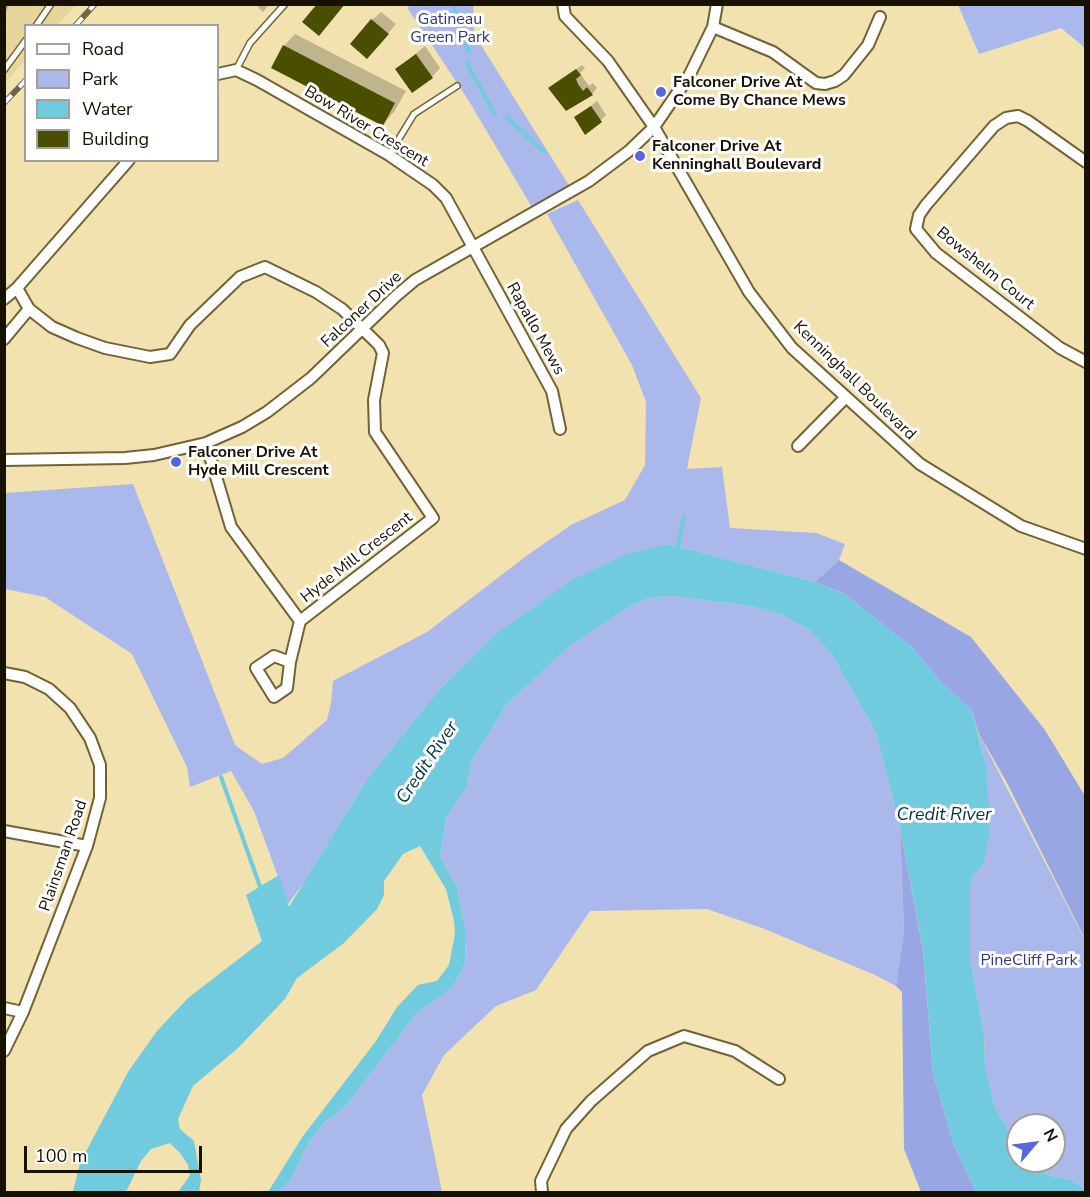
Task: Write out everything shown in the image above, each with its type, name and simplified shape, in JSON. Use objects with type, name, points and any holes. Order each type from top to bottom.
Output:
[{"type":"street","name":"Kenninghall Boulevard","points":[[563,4],[565,16],[608,61],[654,127],[749,292],[792,348],[920,464],[1021,526],[1086,549]]},
{"type":"street","name":"Falconer Drive","points":[[4,460],[124,458],[154,455],[206,443],[242,427],[286,399],[415,280],[589,181],[611,166],[654,127],[689,76],[713,27],[717,4]]},
{"type":"street","points":[[713,27],[773,52],[816,83],[825,84],[844,75],[868,45],[880,17]]},
{"type":"street","points":[[219,74],[236,70]]},
{"type":"street","name":"Bow River Crescent","points":[[236,70],[389,155],[433,185],[446,198],[472,247]]},
{"type":"street","name":"Bowshelm Court","points":[[1086,162],[1028,121],[1018,116],[1006,118],[994,126],[926,206],[919,215],[916,229],[936,253],[1060,348],[1086,362]]},
{"type":"street","points":[[4,299],[17,288],[127,162]]},
{"type":"street","name":"Rapallo Mews","points":[[472,247],[552,391],[560,429]]},
{"type":"street","points":[[17,288],[29,309],[52,327],[105,348],[150,357],[170,354],[189,325],[240,277],[265,267],[316,292],[342,309],[362,329]]},
{"type":"street","points":[[4,339],[29,309]]},
{"type":"street","name":"Hyde Mill Crescent","points":[[290,662],[300,621],[433,518],[375,432],[374,400],[383,352],[362,329]]},
{"type":"street","points":[[798,446],[846,398]]},
{"type":"street","name":"Hyde Mill Crescent","points":[[206,443],[231,527],[300,621]]},
{"type":"street","name":"Plainsman Road","points":[[4,673],[25,677],[49,689],[70,708],[90,738],[100,765],[100,798],[87,846],[23,1012],[4,1051]]},
{"type":"street","points":[[4,831],[87,846]]},
{"type":"street","points":[[4,1008],[23,1012]]},
{"type":"street","points":[[542,1192],[541,1181],[566,1129],[591,1101],[648,1051],[684,1036],[735,1051],[779,1078]]},
{"type":"lane","points":[[37,24],[51,4]]},
{"type":"lane","points":[[236,70],[250,43],[285,4]]},
{"type":"lane","points":[[4,70],[24,43]]},
{"type":"lane","points":[[389,155],[414,114],[457,86]]},
{"type":"shaded area","points":[[5,5],[76,5],[58,24],[24,24],[24,61],[5,83]]},
{"type":"shaded area","points":[[839,560],[971,637],[1045,730],[1085,796],[1085,939],[1007,783],[978,732],[972,711],[937,678],[913,648],[843,593],[815,582]]},
{"type":"shaded area","points":[[900,827],[923,950],[933,1073],[954,1145],[976,1192],[921,1192],[904,1149],[902,992],[896,986],[904,932]]},
{"type":"green space","name":"Gatineau Green Park","points":[[409,5],[473,5],[474,34],[570,187],[533,209],[467,98],[408,9]]},
{"type":"green space","points":[[958,5],[1085,5],[1085,48],[1061,28],[979,54]]},
{"type":"green space","points":[[578,200],[701,398],[687,469],[722,467],[730,528],[816,533],[845,544],[839,560],[815,582],[668,544],[497,633],[438,691],[368,778],[306,880],[288,904],[254,811],[231,771],[190,787],[187,767],[132,654],[45,597],[5,589],[5,493],[133,484],[235,745],[262,764],[283,758],[327,720],[333,681],[427,632],[571,525],[625,500],[645,465],[646,402],[632,365],[547,214]]},
{"type":"green space","points":[[670,596],[752,606],[782,615],[809,630],[831,653],[876,733],[900,827],[904,932],[896,986],[762,928],[707,909],[590,911],[536,990],[496,1006],[444,1055],[422,1095],[442,1192],[279,1192],[292,1177],[308,1143],[325,1122],[346,1106],[416,1014],[453,987],[465,963],[466,932],[457,887],[440,857],[446,818],[467,786],[471,762],[507,704],[571,645],[630,606],[649,598]]},
{"type":"green space","name":"PineCliff Park","points":[[978,732],[1085,940],[1085,1189],[1071,1180],[1045,1173],[1066,1173],[1066,1113],[1006,1113],[1006,1127],[995,1107],[985,1066],[984,1034],[970,958],[970,886],[973,876],[984,864],[986,765]]},
{"type":"water","name":"Credit River","points":[[668,544],[815,582],[843,593],[913,648],[937,678],[972,711],[986,765],[990,828],[984,864],[973,876],[970,886],[970,958],[984,1034],[985,1066],[995,1107],[1006,1127],[1006,1173],[1045,1173],[1071,1180],[1085,1189],[1085,1192],[976,1192],[954,1145],[933,1073],[923,949],[900,827],[876,733],[831,653],[809,630],[782,615],[752,606],[670,596],[649,598],[630,606],[571,645],[507,704],[471,762],[467,786],[446,818],[440,857],[457,887],[466,932],[465,963],[453,987],[416,1014],[346,1106],[325,1122],[308,1143],[292,1177],[279,1192],[268,1192],[303,1136],[376,1041],[397,1007],[418,985],[437,981],[449,965],[455,934],[454,921],[446,889],[420,846],[403,854],[384,881],[384,895],[377,909],[344,943],[297,978],[285,999],[237,1049],[193,1086],[178,1119],[180,1129],[194,1141],[201,1180],[199,1192],[178,1192],[190,1175],[188,1165],[170,1143],[151,1149],[141,1161],[127,1190],[123,1192],[73,1192],[80,1163],[128,1072],[157,1031],[188,998],[262,941],[246,895],[279,875],[289,907],[368,778],[438,691],[497,633],[574,579],[627,554]]},
{"type":"building","points":[[317,4],[345,4],[319,36],[302,22]]},
{"type":"building","points":[[371,19],[389,34],[367,59],[350,44]]},
{"type":"building","points":[[283,45],[395,103],[383,126],[271,68]]},
{"type":"building","points":[[416,54],[433,78],[412,93],[395,69]]},
{"type":"building","points":[[576,69],[581,75],[576,79],[578,84],[583,91],[587,87],[593,95],[566,111],[548,88]]},
{"type":"building","points":[[591,106],[602,122],[585,135],[574,117]]},
{"type":"waterway","points":[[454,4],[456,19],[469,52]]},
{"type":"waterway","points":[[467,63],[495,115]]},
{"type":"waterway","points":[[507,117],[544,152]]},
{"type":"waterway","points":[[677,550],[684,516]]},
{"type":"waterway","points":[[221,777],[262,892]]},
{"type":"railway","points":[[77,24],[95,4]]},
{"type":"railway","points":[[4,103],[24,82]]},
{"type":"place","name":"Falconer Drive At Come By Chance Mews","points":[[661,92]]},
{"type":"place","name":"Falconer Drive At Kenninghall Boulevard","points":[[640,156]]},
{"type":"place","name":"Falconer Drive At Hyde Mill Crescent","points":[[176,462]]}]
